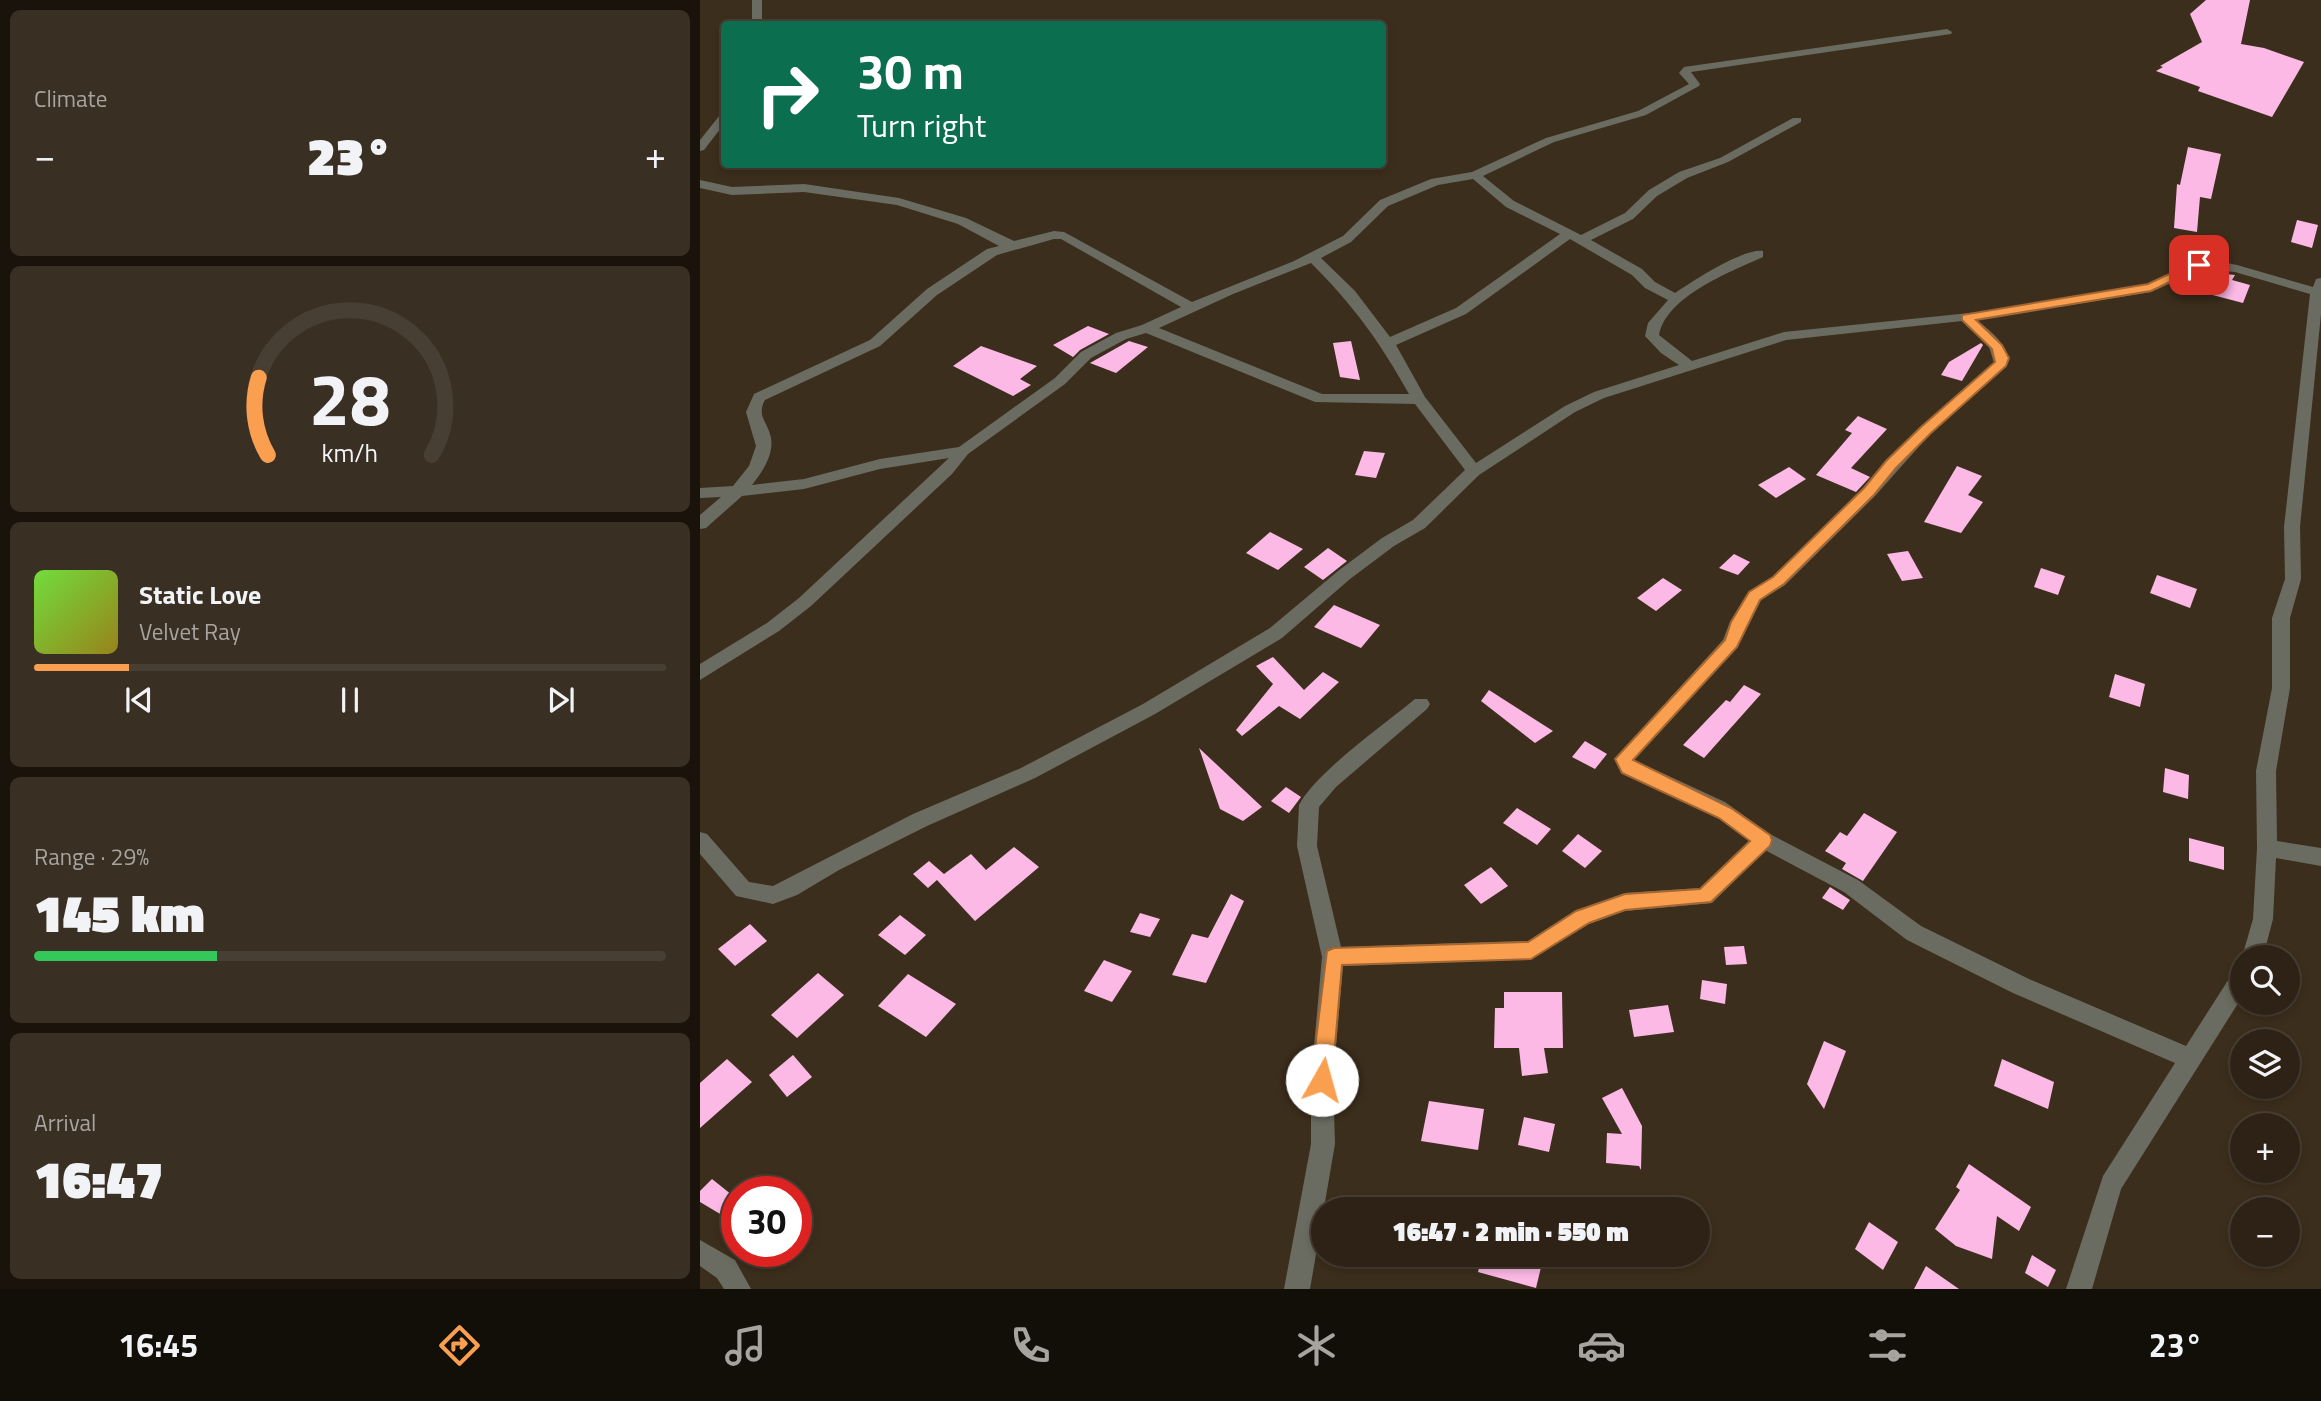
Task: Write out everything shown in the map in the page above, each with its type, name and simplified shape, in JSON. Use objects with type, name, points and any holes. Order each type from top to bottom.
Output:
[{"type":"street","points":[[757,0],[757,21]]},
{"type":"street","points":[[700,673],[773,627],[805,602],[947,470],[963,451],[1060,381],[1086,355],[1121,336],[1147,328],[1313,257],[1347,239],[1384,203],[1436,182],[1475,175],[1550,140],[1642,113],[1695,84],[1684,73],[1697,66],[1947,32]]},
{"type":"street","points":[[1388,343],[1461,312],[1575,237],[1629,216],[1653,193],[1683,175],[1716,163],[1797,120]]},
{"type":"street","points":[[700,148],[721,121]]},
{"type":"street","points":[[1475,175],[1510,204],[1548,220],[1637,272],[1650,285],[1678,300]]},
{"type":"street","points":[[700,184],[732,191],[804,188],[899,202],[962,221],[1004,243],[1014,245]]},
{"type":"street","points":[[700,524],[737,492],[761,460],[765,444],[761,430],[752,418],[753,406],[759,397],[875,343],[932,292],[992,253],[1055,235],[1064,236],[1191,307]]},
{"type":"street","points":[[1690,366],[1666,351],[1652,336],[1651,327],[1656,316],[1695,285],[1758,254]]},
{"type":"street","points":[[1313,257],[1350,294],[1388,343],[1419,399],[1474,471]]},
{"type":"street","points":[[700,841],[743,890],[773,895],[790,889],[832,864],[920,820],[1028,773],[1087,743],[1276,633],[1343,575],[1388,542],[1419,524],[1474,471],[1570,409],[1625,385],[1784,336],[1872,325],[1966,318],[2151,288],[2199,265],[2213,264],[2319,287],[2292,527],[2293,579],[2281,618],[2281,688],[2266,771],[2267,848],[2263,919],[2256,945]]},
{"type":"street","points":[[1966,318],[1997,348],[2003,358],[2001,364],[1926,430],[1869,492],[1779,580],[1755,596],[1739,622],[1731,643],[1624,759],[1629,768],[1725,813],[1763,840],[1813,864],[1850,886],[1914,933],[2021,986],[2189,1058]]},
{"type":"street","points":[[1147,328],[1320,399],[1419,399]]},
{"type":"street","points":[[700,493],[737,492],[804,484],[880,464],[963,451]]},
{"type":"street","points":[[1297,1289],[1322,1144],[1322,1080],[1334,957],[1307,846],[1309,805],[1329,782],[1421,704]]},
{"type":"street","points":[[1334,957],[1531,950],[1583,917],[1625,902],[1705,897],[1763,840]]},
{"type":"street","points":[[2267,848],[2321,857]]},
{"type":"street","points":[[2079,1289],[2110,1184],[2230,996]]},
{"type":"street","points":[[700,1252],[726,1269],[738,1289]]},
{"type":"building","points":[[2206,0],[2250,0],[2241,44],[2264,48],[2304,62],[2272,117],[2198,91],[2200,87],[2156,71],[2202,42],[2190,14]]},
{"type":"building","points":[[2188,147],[2221,154],[2211,199],[2200,197],[2197,232],[2174,228],[2177,184],[2180,185]]},
{"type":"building","points":[[2297,220],[2318,225],[2312,248],[2291,242]]},
{"type":"building","points":[[2215,273],[2235,275],[2232,280],[2250,285],[2243,303],[2205,293]]},
{"type":"building","points":[[1088,326],[1109,334],[1080,350],[1073,357],[1053,345]]},
{"type":"building","points":[[1129,341],[1148,347],[1116,373],[1090,363]]},
{"type":"building","points":[[1351,341],[1360,380],[1340,377],[1333,343]]},
{"type":"building","points":[[1981,343],[1983,345],[1962,381],[1941,375],[1949,362]]},
{"type":"building","points":[[981,346],[1037,366],[1020,379],[1031,385],[1013,396],[953,366]]},
{"type":"building","points":[[1858,416],[1887,429],[1851,468],[1870,477],[1856,492],[1816,475],[1852,433],[1845,430]]},
{"type":"building","points":[[1364,451],[1385,453],[1376,478],[1355,475]]},
{"type":"building","points":[[1957,466],[1982,476],[1968,495],[1983,502],[1961,533],[1924,522]]},
{"type":"building","points":[[1789,467],[1806,479],[1776,498],[1758,485]]},
{"type":"building","points":[[1270,532],[1303,549],[1278,570],[1246,553]]},
{"type":"building","points":[[1328,548],[1347,561],[1323,580],[1304,567]]},
{"type":"building","points":[[1908,551],[1923,578],[1902,581],[1887,554]]},
{"type":"building","points":[[1734,554],[1750,562],[1738,575],[1719,568]]},
{"type":"building","points":[[2041,568],[2065,576],[2058,595],[2034,587]]},
{"type":"building","points":[[2157,575],[2197,589],[2190,608],[2150,593]]},
{"type":"building","points":[[1663,578],[1682,590],[1656,611],[1637,598]]},
{"type":"building","points":[[1334,605],[1380,625],[1361,648],[1314,627]]},
{"type":"building","points":[[1273,657],[1304,690],[1323,672],[1339,682],[1300,719],[1279,706],[1242,736],[1236,730],[1273,684],[1256,666]]},
{"type":"building","points":[[2115,674],[2145,684],[2140,707],[2109,697]]},
{"type":"building","points":[[1744,685],[1761,694],[1704,758],[1683,745],[1726,700],[1730,702]]},
{"type":"building","points":[[1489,690],[1553,731],[1535,743],[1481,701]]},
{"type":"building","points":[[1585,741],[1607,754],[1595,769],[1572,757]]},
{"type":"building","points":[[1199,748],[1262,807],[1243,821],[1220,809]]},
{"type":"building","points":[[2165,768],[2189,775],[2188,799],[2163,792]]},
{"type":"building","points":[[1286,787],[1301,797],[1289,813],[1271,801]]},
{"type":"building","points":[[1517,808],[1551,829],[1537,845],[1503,823]]},
{"type":"building","points":[[1864,813],[1897,832],[1863,881],[1842,869],[1846,863],[1825,851],[1840,832],[1847,836]]},
{"type":"building","points":[[1578,834],[1602,851],[1585,868],[1562,851]]},
{"type":"building","points":[[2189,838],[2224,847],[2224,870],[2189,861]]},
{"type":"building","points":[[1014,847],[1039,867],[975,921],[937,880],[928,888],[913,874],[929,861],[944,874],[971,854],[986,870]]},
{"type":"building","points":[[1491,867],[1508,886],[1481,904],[1464,885]]},
{"type":"building","points":[[1830,887],[1850,900],[1843,910],[1822,898]]},
{"type":"building","points":[[1231,894],[1244,901],[1206,983],[1172,975],[1192,934],[1208,938]]},
{"type":"building","points":[[1140,913],[1160,919],[1150,937],[1130,932]]},
{"type":"building","points":[[900,915],[926,935],[905,955],[878,935]]},
{"type":"building","points":[[750,924],[767,941],[735,966],[718,949]]},
{"type":"building","points":[[1744,946],[1747,964],[1726,965],[1724,947]]},
{"type":"building","points":[[1104,960],[1132,971],[1112,1002],[1084,991]]},
{"type":"building","points":[[818,973],[844,995],[797,1038],[771,1015]]},
{"type":"building","points":[[908,974],[956,1004],[926,1037],[878,1006]]},
{"type":"building","points":[[1702,980],[1727,984],[1725,1004],[1700,999]]},
{"type":"building","points":[[1504,992],[1562,992],[1563,1048],[1544,1048],[1548,1073],[1522,1076],[1519,1048],[1494,1048],[1495,1008],[1504,1008]]},
{"type":"building","points":[[1668,1005],[1674,1032],[1634,1037],[1629,1010]]},
{"type":"building","points":[[1824,1041],[1846,1051],[1824,1109],[1807,1084]]},
{"type":"building","points":[[793,1055],[812,1077],[787,1097],[769,1075]]},
{"type":"building","points":[[727,1059],[752,1082],[700,1128],[700,1083]]},
{"type":"building","points":[[2002,1059],[2054,1082],[2048,1109],[1994,1086]]},
{"type":"building","points":[[1622,1088],[1642,1126],[1641,1170],[1639,1166],[1606,1163],[1607,1133],[1622,1134],[1602,1098]]},
{"type":"building","points":[[1429,1101],[1484,1109],[1478,1150],[1421,1141]]},
{"type":"building","points":[[1524,1117],[1555,1124],[1549,1152],[1518,1145]]},
{"type":"building","points":[[1969,1164],[2031,1207],[2019,1231],[1997,1216],[1992,1259],[1956,1246],[1935,1229],[1960,1190],[1956,1187]]},
{"type":"building","points":[[712,1179],[721,1186],[721,1214],[700,1202],[700,1191]]},
{"type":"building","points":[[1869,1222],[1898,1242],[1883,1270],[1855,1249]]},
{"type":"building","points":[[2032,1255],[2056,1270],[2048,1287],[2025,1273]]},
{"type":"building","points":[[1926,1266],[1959,1289],[1914,1289]]},
{"type":"building","points":[[1479,1267],[1541,1267],[1536,1288],[1478,1272]]},
{"type":"route","points":[[1322,1080],[1334,957],[1531,950],[1583,917],[1625,902],[1705,897],[1763,840],[1725,813],[1629,768],[1624,759],[1731,643],[1739,622],[1755,596],[1779,580],[1869,492],[1926,430],[2001,364],[2003,358],[1997,348],[1966,318],[2151,288],[2199,265]]}]
